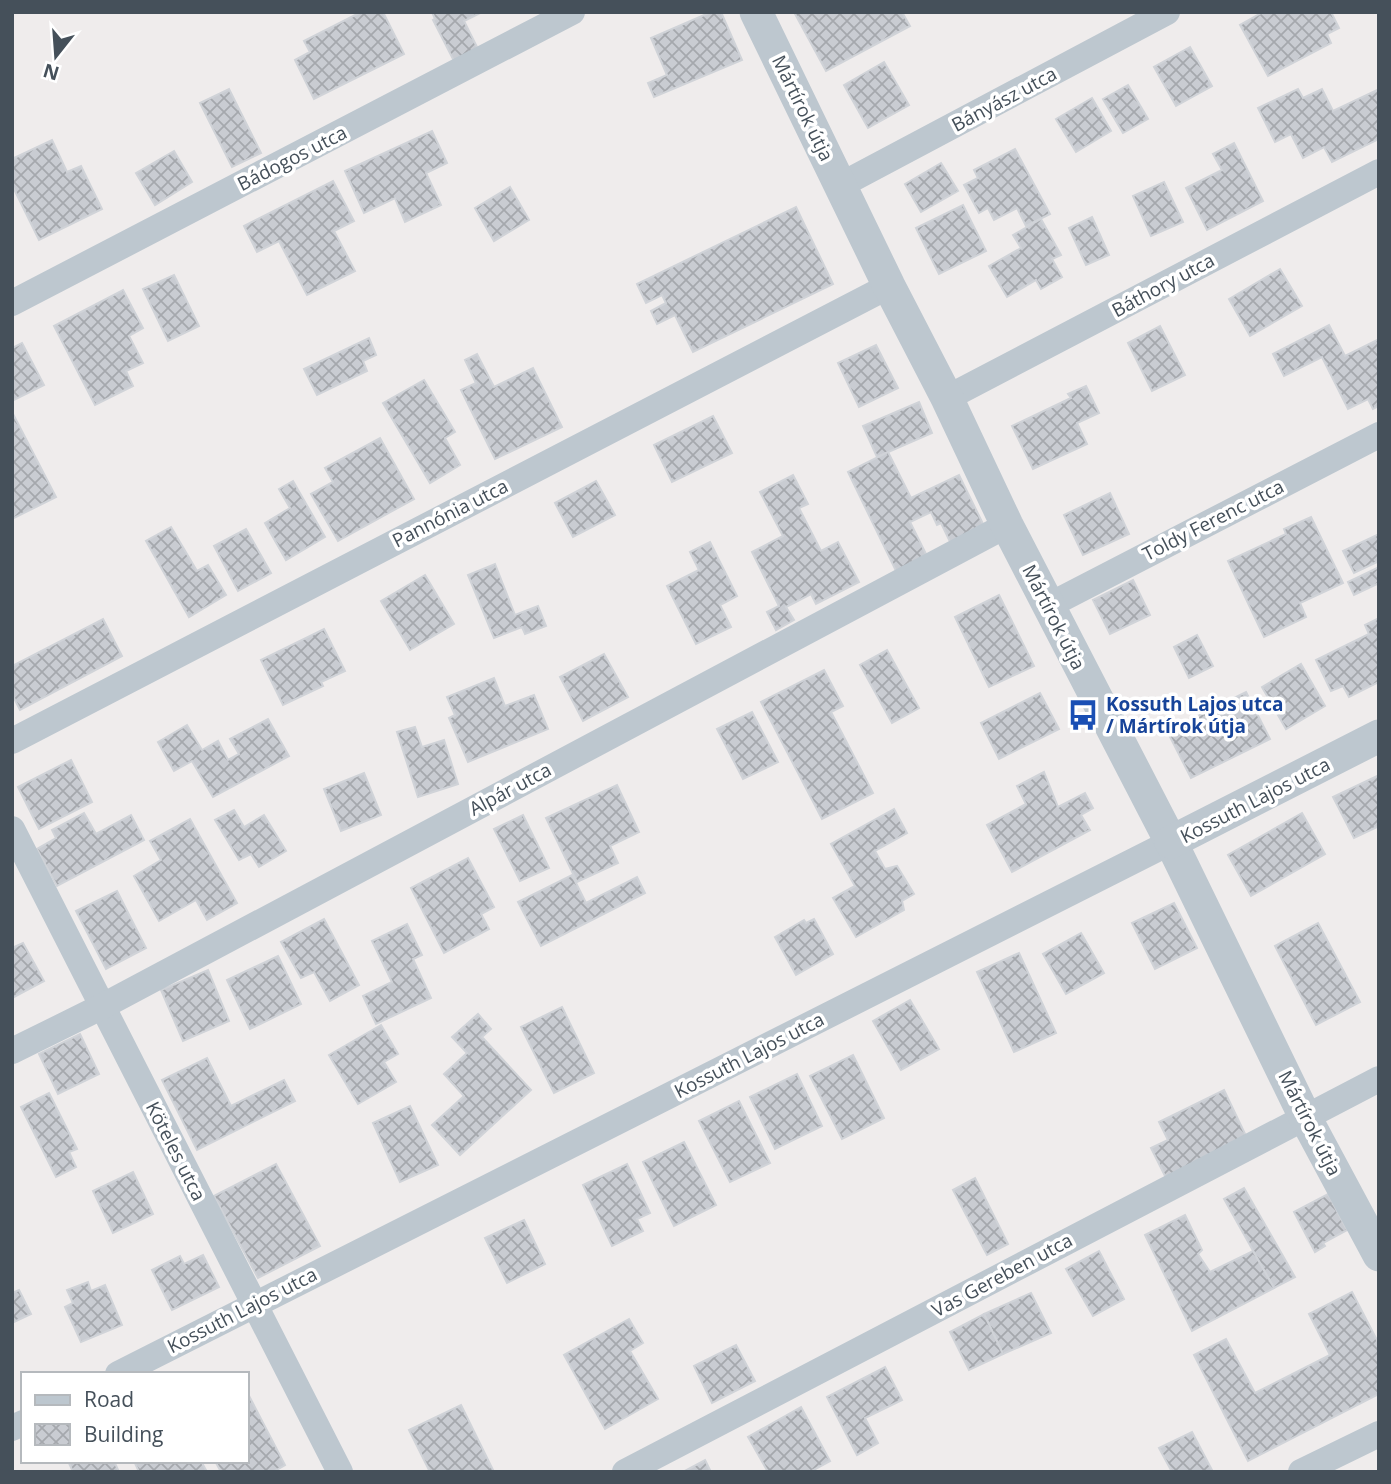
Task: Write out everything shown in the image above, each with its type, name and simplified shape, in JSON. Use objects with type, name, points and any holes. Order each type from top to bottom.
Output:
[{"type":"street","name":"Bádogos utca","points":[[12,303],[572,12]]},
{"type":"street","name":"Mártírok útja","points":[[757,12],[888,286],[947,398],[1007,525],[1171,842],[1306,1117],[1379,1255]]},
{"type":"street","name":"Bányász utca","points":[[841,185],[1167,12]]},
{"type":"street","name":"Báthory utca","points":[[947,398],[1379,172]]},
{"type":"street","name":"Pannónia utca","points":[[12,741],[888,286]]},
{"type":"street","name":"Toldy Ferenc utca","points":[[1048,606],[1379,435]]},
{"type":"street","name":"Alpár utca","points":[[12,1051],[103,1006],[1007,525]]},
{"type":"street","name":"Kossuth Lajos utca","points":[[122,1372],[1379,736]]},
{"type":"street","name":"Köteles utca","points":[[12,829],[340,1472]]},
{"type":"street","name":"Vas Gereben utca","points":[[625,1472],[1379,1079]]},
{"type":"street","points":[[1301,1472],[1379,1434]]},
{"type":"building","points":[[361,12],[383,12],[404,54],[314,99],[295,60],[310,52],[304,41]]},
{"type":"building","points":[[432,12],[482,12],[464,21],[480,53],[456,65],[433,20],[435,19]]},
{"type":"building","points":[[711,12],[721,12],[742,60],[654,97],[648,83],[667,75],[651,38]]},
{"type":"building","points":[[794,12],[902,12],[910,26],[826,71]]},
{"type":"building","points":[[1263,12],[1331,12],[1339,28],[1327,34],[1331,43],[1268,76],[1240,25]]},
{"type":"building","points":[[1190,47],[1212,86],[1176,106],[1154,67]]},
{"type":"building","points":[[884,62],[909,105],[868,128],[844,85]]},
{"type":"building","points":[[1128,85],[1148,119],[1123,133],[1103,99]]},
{"type":"building","points":[[229,89],[261,153],[232,167],[200,103]]},
{"type":"building","points":[[1298,89],[1303,98],[1322,89],[1333,111],[1377,90],[1379,139],[1332,162],[1324,147],[1303,158],[1291,134],[1275,142],[1258,108]]},
{"type":"building","points":[[1092,98],[1111,131],[1076,152],[1056,119]]},
{"type":"building","points":[[432,131],[447,163],[426,173],[441,205],[405,222],[395,198],[364,213],[345,171]]},
{"type":"building","points":[[52,140],[67,172],[81,166],[102,209],[39,240],[12,185],[12,159]]},
{"type":"building","points":[[1234,143],[1263,201],[1207,230],[1186,188],[1222,170],[1213,154]]},
{"type":"building","points":[[1015,149],[1050,214],[1026,226],[1017,208],[994,220],[988,208],[979,213],[964,185],[978,178],[974,170]]},
{"type":"building","points":[[174,151],[192,182],[155,205],[136,173]]},
{"type":"building","points":[[941,163],[958,191],[921,212],[905,184]]},
{"type":"building","points":[[333,181],[354,221],[334,231],[355,271],[307,295],[279,241],[257,252],[244,226]]},
{"type":"building","points":[[1164,182],[1183,222],[1151,236],[1133,196]]},
{"type":"building","points":[[510,187],[529,220],[494,241],[475,208]]},
{"type":"building","points":[[963,205],[986,251],[939,274],[916,228]]},
{"type":"building","points":[[796,207],[833,284],[693,352],[675,315],[657,324],[651,311],[666,303],[662,295],[646,303],[637,284]]},
{"type":"building","points":[[1092,217],[1109,255],[1086,265],[1069,228]]},
{"type":"building","points":[[1041,219],[1061,255],[1052,259],[1062,277],[1041,289],[1036,280],[1007,297],[989,266],[1021,248],[1013,235]]},
{"type":"building","points":[[1280,269],[1302,306],[1250,336],[1229,299]]},
{"type":"building","points":[[174,275],[199,326],[168,341],[143,289]]},
{"type":"building","points":[[123,290],[143,328],[129,336],[143,363],[126,371],[133,386],[95,405],[54,326]]},
{"type":"building","points":[[1329,325],[1345,356],[1379,339],[1379,406],[1373,409],[1368,399],[1348,409],[1322,357],[1284,376],[1273,354]]},
{"type":"building","points":[[1160,326],[1185,375],[1152,391],[1128,343]]},
{"type":"building","points":[[369,338],[376,355],[363,361],[367,371],[317,395],[304,369]]},
{"type":"building","points":[[22,343],[44,385],[12,401],[12,348]]},
{"type":"building","points":[[876,345],[898,388],[859,407],[838,363]]},
{"type":"building","points":[[477,354],[494,387],[533,368],[562,427],[495,459],[461,390],[476,383],[465,360]]},
{"type":"building","points":[[424,380],[455,432],[445,438],[460,465],[430,483],[383,403]]},
{"type":"building","points":[[1086,386],[1099,413],[1077,423],[1087,444],[1033,469],[1012,426],[1071,398],[1068,394]]},
{"type":"building","points":[[919,402],[932,433],[877,457],[863,426]]},
{"type":"building","points":[[12,412],[56,497],[12,519]]},
{"type":"building","points":[[713,416],[732,453],[672,482],[654,445]]},
{"type":"building","points":[[380,438],[414,499],[338,541],[311,494],[333,482],[325,468]]},
{"type":"building","points":[[888,452],[911,498],[959,475],[986,530],[952,546],[941,523],[937,525],[931,512],[910,522],[928,558],[897,573],[848,472]]},
{"type":"building","points":[[793,475],[808,504],[799,508],[821,551],[838,542],[859,582],[816,604],[811,594],[786,607],[794,620],[776,630],[767,612],[779,606],[752,552],[783,536],[760,492]]},
{"type":"building","points":[[293,481],[325,537],[286,560],[265,523],[290,508],[279,489]]},
{"type":"building","points":[[596,481],[615,515],[573,537],[555,503]]},
{"type":"building","points":[[1110,493],[1129,534],[1083,555],[1064,515]]},
{"type":"building","points":[[1311,517],[1343,583],[1300,603],[1306,617],[1264,637],[1228,561],[1286,534],[1284,529]]},
{"type":"building","points":[[171,527],[197,571],[208,565],[226,595],[189,617],[146,541]]},
{"type":"building","points":[[246,529],[271,573],[238,591],[214,546]]},
{"type":"building","points":[[1379,534],[1379,561],[1354,573],[1343,551]]},
{"type":"building","points":[[710,542],[737,596],[720,605],[731,627],[696,644],[667,586],[699,570],[690,552]]},
{"type":"building","points":[[495,564],[515,615],[538,606],[546,626],[525,634],[522,627],[494,638],[468,575]]},
{"type":"building","points":[[1379,567],[1379,583],[1354,595],[1348,582]]},
{"type":"building","points":[[425,575],[454,624],[410,650],[381,601]]},
{"type":"building","points":[[1133,580],[1150,615],[1110,634],[1093,600]]},
{"type":"building","points":[[999,595],[1034,666],[989,687],[955,617]]},
{"type":"building","points":[[1379,618],[1379,682],[1349,697],[1343,686],[1331,691],[1316,660],[1369,634],[1365,625]]},
{"type":"building","points":[[103,619],[122,656],[20,710],[12,694],[12,666]]},
{"type":"building","points":[[324,629],[345,671],[321,682],[323,686],[283,705],[261,660]]},
{"type":"building","points":[[1197,635],[1213,666],[1189,678],[1174,647]]},
{"type":"building","points":[[887,650],[919,708],[892,723],[860,665]]},
{"type":"building","points":[[604,654],[628,697],[583,721],[560,677]]},
{"type":"building","points":[[1301,664],[1325,706],[1286,729],[1262,687]]},
{"type":"building","points":[[824,670],[843,706],[831,712],[873,793],[822,819],[761,702]]},
{"type":"building","points":[[494,678],[505,706],[534,695],[548,729],[468,762],[449,718],[455,715],[447,697]]},
{"type":"building","points":[[1246,692],[1270,739],[1191,778],[1167,731]]},
{"type":"building","points":[[1040,693],[1059,729],[999,759],[981,723]]},
{"type":"building","points":[[752,712],[778,762],[743,779],[717,729]]},
{"type":"building","points":[[268,719],[289,756],[213,797],[192,761],[174,771],[158,742],[187,725],[202,750],[218,741],[228,760],[239,754],[230,739]]},
{"type":"building","points":[[415,727],[422,747],[444,740],[458,784],[418,797],[397,732]]},
{"type":"building","points":[[71,760],[92,802],[39,829],[18,787]]},
{"type":"building","points":[[1044,772],[1058,807],[1085,793],[1093,808],[1081,815],[1090,830],[1012,872],[987,825],[1026,804],[1017,786]]},
{"type":"building","points":[[364,773],[381,815],[341,831],[324,789]]},
{"type":"building","points":[[1379,775],[1379,826],[1354,838],[1333,797]]},
{"type":"building","points":[[617,785],[639,832],[610,846],[618,863],[577,882],[546,818]]},
{"type":"building","points":[[894,809],[907,833],[875,851],[885,869],[897,866],[914,894],[902,901],[904,910],[856,937],[833,898],[855,886],[831,844]]},
{"type":"building","points":[[234,810],[244,827],[264,815],[286,851],[259,867],[251,854],[239,860],[215,820]]},
{"type":"building","points":[[84,813],[96,834],[131,815],[144,840],[57,886],[37,849],[56,838],[52,830]]},
{"type":"building","points":[[1302,813],[1325,854],[1251,896],[1228,855]]},
{"type":"building","points":[[523,815],[549,868],[520,881],[494,829]]},
{"type":"building","points":[[190,819],[237,903],[207,920],[196,900],[159,921],[134,876],[161,860],[150,841]]},
{"type":"building","points":[[468,858],[494,907],[481,914],[489,929],[444,953],[411,888]]},
{"type":"building","points":[[572,875],[586,903],[637,877],[645,893],[541,946],[518,902]]},
{"type":"building","points":[[117,891],[146,948],[106,969],[76,911]]},
{"type":"building","points":[[1174,903],[1197,948],[1155,969],[1132,923]]},
{"type":"building","points":[[324,919],[359,985],[330,1001],[314,972],[301,978],[281,942]]},
{"type":"building","points":[[814,919],[833,954],[796,975],[775,937],[804,920],[806,923]]},
{"type":"building","points":[[1318,923],[1360,1002],[1316,1025],[1275,946]]},
{"type":"building","points":[[407,924],[422,955],[413,959],[431,998],[376,1024],[363,996],[392,982],[372,941]]},
{"type":"building","points":[[1081,933],[1104,973],[1066,994],[1043,954]]},
{"type":"building","points":[[23,943],[44,981],[12,998],[12,948]]},
{"type":"building","points":[[1019,953],[1056,1033],[1014,1052],[977,972]]},
{"type":"building","points":[[278,956],[301,1004],[250,1029],[227,980]]},
{"type":"building","points":[[208,970],[229,1021],[183,1041],[161,990]]},
{"type":"building","points":[[910,1000],[939,1049],[901,1070],[873,1021]]},
{"type":"building","points":[[562,1007],[594,1073],[554,1093],[521,1027]]},
{"type":"building","points":[[478,1014],[491,1029],[482,1037],[531,1090],[460,1155],[432,1125],[464,1096],[444,1074],[467,1053],[452,1037]]},
{"type":"building","points":[[381,1025],[398,1054],[384,1062],[396,1082],[358,1104],[329,1055]]},
{"type":"building","points":[[80,1034],[99,1074],[58,1094],[39,1054]]},
{"type":"building","points":[[853,1055],[884,1118],[842,1139],[810,1076]]},
{"type":"building","points":[[207,1058],[231,1106],[284,1080],[295,1101],[197,1150],[162,1080]]},
{"type":"building","points":[[797,1074],[822,1126],[775,1149],[750,1097]]},
{"type":"building","points":[[1224,1090],[1247,1138],[1166,1178],[1151,1148],[1168,1140],[1159,1122]]},
{"type":"building","points":[[49,1093],[77,1149],[69,1152],[76,1167],[56,1177],[21,1107]]},
{"type":"building","points":[[739,1101],[770,1163],[730,1182],[699,1121]]},
{"type":"building","points":[[410,1106],[438,1165],[400,1182],[373,1123]]},
{"type":"building","points":[[684,1142],[716,1205],[674,1226],[643,1162]]},
{"type":"building","points":[[276,1164],[320,1246],[258,1278],[214,1196]]},
{"type":"building","points":[[627,1164],[650,1213],[637,1219],[643,1231],[612,1246],[583,1185]]},
{"type":"building","points":[[133,1172],[153,1214],[113,1233],[93,1191]]},
{"type":"building","points":[[975,1178],[1008,1244],[987,1255],[953,1190]]},
{"type":"building","points":[[1244,1188],[1295,1277],[1274,1288],[1224,1199]]},
{"type":"building","points":[[1328,1194],[1347,1230],[1323,1243],[1325,1246],[1315,1252],[1294,1212]]},
{"type":"building","points":[[1185,1215],[1202,1250],[1198,1254],[1210,1272],[1253,1251],[1274,1288],[1192,1331],[1145,1235]]},
{"type":"building","points":[[524,1220],[545,1264],[507,1283],[485,1238]]},
{"type":"building","points":[[1099,1251],[1124,1299],[1093,1316],[1066,1269]]},
{"type":"building","points":[[203,1255],[219,1287],[172,1310],[152,1270],[180,1256],[184,1264]]},
{"type":"building","points":[[88,1282],[91,1291],[105,1285],[122,1325],[81,1342],[65,1307],[73,1303],[67,1290]]},
{"type":"building","points":[[19,1290],[31,1314],[12,1323],[12,1293]]},
{"type":"building","points":[[1352,1292],[1379,1344],[1379,1394],[1248,1461],[1194,1355],[1226,1339],[1255,1393],[1330,1355],[1309,1314]]},
{"type":"building","points":[[1031,1293],[1051,1333],[1003,1354],[984,1314]]},
{"type":"building","points":[[984,1314],[1003,1354],[969,1370],[950,1332]]},
{"type":"building","points":[[629,1319],[643,1343],[630,1351],[658,1399],[605,1429],[564,1355]]},
{"type":"building","points":[[736,1345],[755,1381],[712,1403],[694,1366]]},
{"type":"building","points":[[885,1367],[902,1400],[865,1418],[878,1443],[857,1455],[827,1397]]},
{"type":"building","points":[[248,1394],[285,1465],[273,1472],[221,1472],[216,1463],[248,1463]]},
{"type":"building","points":[[461,1405],[494,1472],[430,1472],[409,1430]]},
{"type":"building","points":[[801,1407],[830,1461],[810,1472],[768,1472],[748,1437]]},
{"type":"building","points":[[1192,1432],[1213,1472],[1172,1472],[1159,1448]]},
{"type":"building","points":[[705,1460],[711,1472],[683,1472]]},
{"type":"building","points":[[69,1463],[115,1463],[119,1472],[73,1472]]},
{"type":"building","points":[[135,1463],[202,1463],[207,1472],[139,1472]]},
{"type":"place","name":"Kossuth Lajos utca / Mártírok útja","points":[[1083,715]]}]
